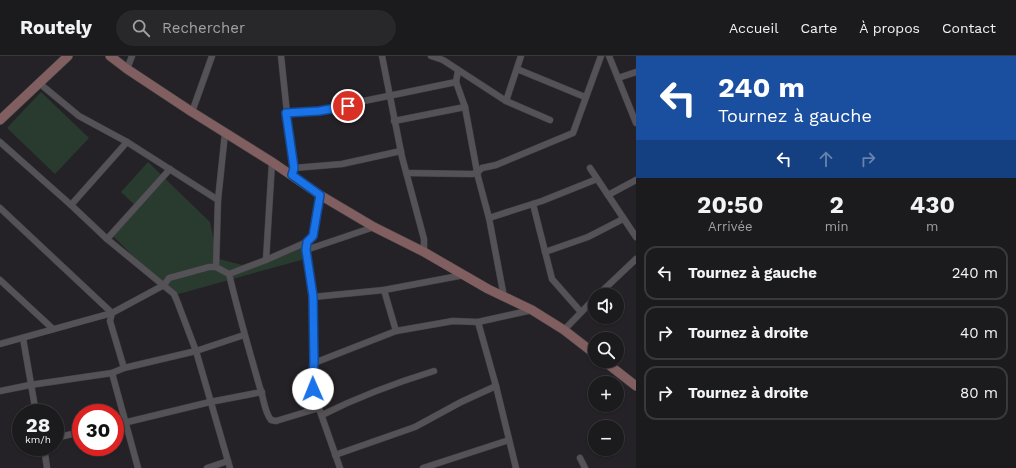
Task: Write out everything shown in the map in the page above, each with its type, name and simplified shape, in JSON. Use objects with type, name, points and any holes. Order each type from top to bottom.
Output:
[{"type":"street","points":[[0,120],[68,56]]},
{"type":"street","points":[[110,56],[127,69],[225,133],[272,162],[293,171],[320,195],[374,227],[424,252],[488,290],[532,310],[564,330],[588,349]]},
{"type":"street","points":[[127,69],[132,56]]},
{"type":"street","points":[[192,112],[212,56]]},
{"type":"street","points":[[281,56],[293,171]]},
{"type":"street","points":[[382,56],[400,151],[424,239],[424,252]]},
{"type":"street","points":[[431,56],[444,58],[458,71],[506,101],[550,120]]},
{"type":"street","points":[[506,101],[521,56]]},
{"type":"street","points":[[407,173],[477,173],[482,168],[496,165],[573,133],[601,56]]},
{"type":"street","points":[[609,56],[636,123]]},
{"type":"street","points":[[517,69],[585,97]]},
{"type":"street","points":[[458,71],[456,82],[465,107],[477,173],[489,218],[504,297]]},
{"type":"street","points":[[618,78],[636,72]]},
{"type":"street","points":[[286,113],[319,111],[348,106],[456,82]]},
{"type":"street","points":[[39,83],[79,116],[127,142],[218,200]]},
{"type":"street","points":[[394,121],[465,107]]},
{"type":"street","points":[[216,267],[218,200],[225,133]]},
{"type":"street","points":[[0,142],[107,239],[174,294],[178,301],[196,351],[230,468]]},
{"type":"street","points":[[71,205],[127,142]]},
{"type":"street","points":[[293,171],[342,164],[400,151]]},
{"type":"street","points":[[266,260],[272,162]]},
{"type":"street","points":[[590,168],[623,219],[636,236]]},
{"type":"street","points":[[107,239],[170,169]]},
{"type":"street","points":[[489,218],[533,204],[597,179]]},
{"type":"street","points":[[608,195],[636,180]]},
{"type":"street","points":[[229,274],[307,242],[313,236],[320,195]]},
{"type":"street","points":[[533,204],[552,279],[581,312]]},
{"type":"street","points":[[0,208],[112,313]]},
{"type":"street","points":[[545,252],[588,237],[623,219]]},
{"type":"street","points":[[306,250],[374,227]]},
{"type":"street","points":[[307,242],[306,250],[313,296],[314,363],[312,381],[315,397],[340,468]]},
{"type":"street","points":[[605,288],[636,259]]},
{"type":"street","points":[[0,344],[112,313],[164,285],[169,278],[209,267],[216,267],[229,274],[244,335],[262,392],[266,414],[271,420],[276,422],[319,408]]},
{"type":"street","points":[[313,296],[384,290],[464,275]]},
{"type":"street","points":[[0,280],[53,329]]},
{"type":"street","points":[[384,290],[396,331]]},
{"type":"street","points":[[564,330],[588,305]]},
{"type":"street","points":[[314,363],[396,331],[453,320],[478,322],[532,310]]},
{"type":"street","points":[[112,313],[110,321],[124,368]]},
{"type":"street","points":[[478,322],[496,386],[516,468]]},
{"type":"street","points":[[0,391],[112,372],[196,351],[244,335]]},
{"type":"street","points":[[23,338],[34,404]]},
{"type":"street","points":[[613,368],[636,386]]},
{"type":"street","points":[[322,415],[353,400],[413,377],[434,371]]},
{"type":"street","points":[[112,372],[138,468]]},
{"type":"street","points":[[335,455],[415,427],[461,402],[496,386]]},
{"type":"street","points":[[126,423],[210,402],[262,392]]},
{"type":"street","points":[[423,468],[509,440]]},
{"type":"street","points":[[45,456],[47,468]]},
{"type":"street","points":[[580,458],[585,468]]},
{"type":"street","points":[[207,468],[228,461]]},
{"type":"green space","points":[[41,92],[89,138],[55,174],[7,128]]},
{"type":"green space","points":[[148,162],[210,222],[219,259],[242,265],[302,246],[305,259],[175,295],[157,280],[113,236],[138,208],[121,192]]},
{"type":"route","points":[[313,389],[314,306],[306,250],[307,242],[311,240],[313,236],[320,195],[292,175],[294,168],[286,113],[319,111],[348,106]]}]
